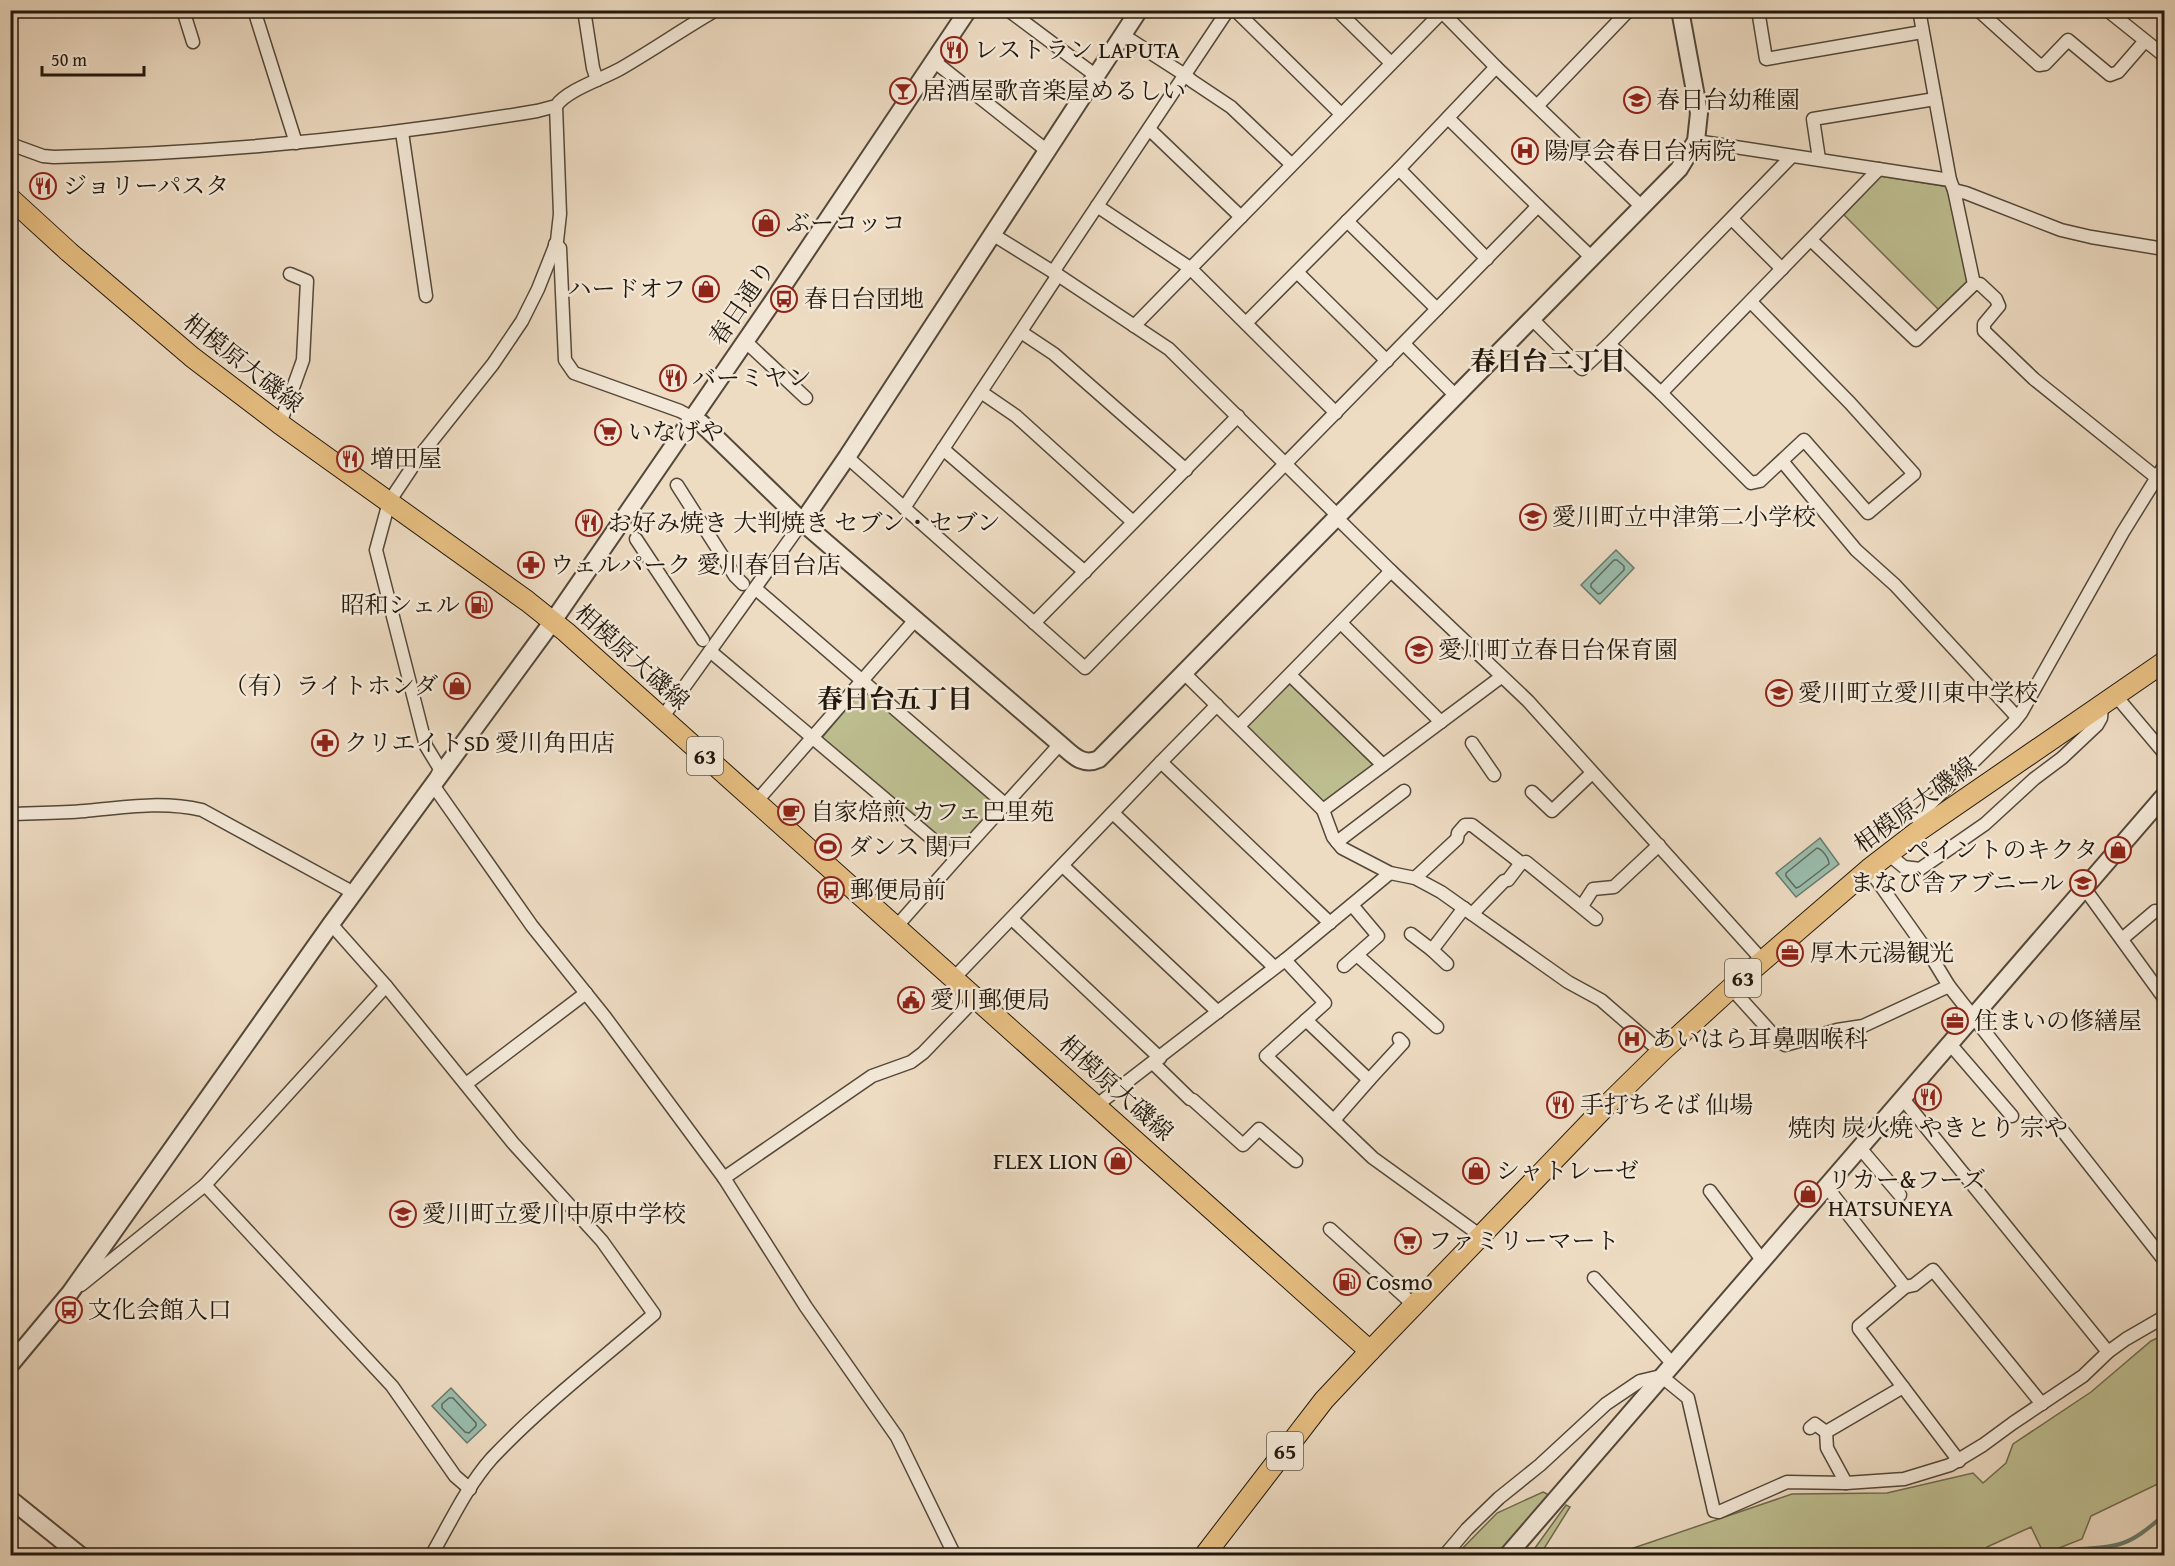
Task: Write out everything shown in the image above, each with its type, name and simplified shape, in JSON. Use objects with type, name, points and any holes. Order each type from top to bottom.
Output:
[{"type":"main road","name":"相模原大磯線","points":[[10,198],[69,252],[192,357],[280,424],[553,621],[1370,1351],[1602,1110],[1731,988],[1869,869],[1917,832],[2164,662]]},
{"type":"main road","name":"65","points":[[1204,1556],[1324,1400],[1370,1351]]},
{"type":"street","points":[[183,10],[193,42]]},
{"type":"street","points":[[254,10],[296,144]]},
{"type":"street","points":[[584,10],[597,80]]},
{"type":"street","points":[[10,144],[43,156],[54,157],[139,155],[296,144],[402,132],[505,116],[556,106],[571,93],[646,54],[716,10]]},
{"type":"street","name":"春日通り","points":[[10,1365],[70,1293],[331,924],[553,621],[935,62],[968,10]]},
{"type":"street","points":[[1008,10],[1095,75]]},
{"type":"street","points":[[662,718],[706,645],[756,588],[847,457],[1139,10]]},
{"type":"street","points":[[904,508],[1021,332],[1097,206],[1228,10]]},
{"type":"street","points":[[1235,10],[1341,114]]},
{"type":"street","points":[[1338,10],[1391,63]]},
{"type":"street","points":[[1537,106],[1629,10]]},
{"type":"street","points":[[555,244],[560,248],[565,360],[574,373],[680,411],[701,423],[803,520],[915,620],[1060,744],[1085,762],[1099,759],[1679,169],[1696,141],[1699,113],[1680,10]]},
{"type":"street","points":[[1758,10],[1766,59],[1922,32]]},
{"type":"street","points":[[1919,10],[1952,185],[1974,284]]},
{"type":"street","points":[[1978,10],[2009,33],[2039,65],[2045,64],[2068,40],[2110,75],[2118,72],[2144,42]]},
{"type":"street","points":[[1134,326],[1442,11],[1496,67],[1642,207]]},
{"type":"street","points":[[2112,12],[2144,42],[2164,54]]},
{"type":"street","points":[[1123,35],[1231,107],[1291,164]]},
{"type":"street","points":[[935,62],[1046,150]]},
{"type":"street","points":[[1246,323],[1399,169],[1496,67]]},
{"type":"street","points":[[1819,159],[1813,119],[1935,99]]},
{"type":"street","points":[[556,106],[560,214],[555,244],[538,289],[522,321],[493,364],[419,457],[389,502],[376,550],[426,746],[440,769],[433,785],[532,926],[586,993],[724,1178],[806,1307],[897,1437],[955,1556]]},
{"type":"street","points":[[1448,118],[1591,257]]},
{"type":"street","points":[[1149,129],[1241,217]]},
{"type":"street","points":[[402,132],[426,296]]},
{"type":"street","points":[[1696,141],[1879,169],[1952,185],[1966,193],[2061,230],[2164,249]]},
{"type":"street","points":[[1532,319],[1582,369],[1792,156]]},
{"type":"street","points":[[1399,169],[1487,259]]},
{"type":"street","points":[[1660,393],[1879,169]]},
{"type":"street","points":[[1097,206],[1190,268],[1336,413]]},
{"type":"street","points":[[847,457],[1085,668],[1538,206]]},
{"type":"street","points":[[1732,219],[1782,269]]},
{"type":"street","points":[[1347,221],[1437,309]]},
{"type":"street","points":[[992,234],[1056,273],[1169,349],[1391,571],[1528,701],[1764,961]]},
{"type":"street","points":[[1811,240],[1916,340],[1974,284],[1980,284],[1996,299],[1999,306],[1984,324],[1984,331],[2034,379],[2157,478]]},
{"type":"street","points":[[1297,272],[1387,361]]},
{"type":"street","points":[[280,424],[303,360],[307,281],[290,274]]},
{"type":"street","points":[[1609,344],[1751,483],[1760,481],[1804,440],[1868,513],[1914,474],[1850,403],[1751,302]]},
{"type":"street","points":[[1021,332],[1054,354],[1186,470]]},
{"type":"street","points":[[745,341],[806,398]]},
{"type":"street","points":[[1404,344],[1456,396]]},
{"type":"street","points":[[981,392],[1016,416],[1133,522]]},
{"type":"street","points":[[1034,623],[1238,416]]},
{"type":"street","points":[[943,449],[1085,572]]},
{"type":"street","points":[[1782,461],[1856,550],[1896,585],[2017,717]]},
{"type":"street","points":[[1917,832],[1921,813],[2013,723],[2043,675],[2123,532],[2164,466]]},
{"type":"street","points":[[677,485],[735,576],[743,584]]},
{"type":"street","points":[[636,539],[706,645],[956,859]]},
{"type":"street","points":[[1239,726],[1391,571]]},
{"type":"street","points":[[756,588],[1006,805]]},
{"type":"street","points":[[756,802],[915,620]]},
{"type":"street","points":[[1341,622],[1442,722]]},
{"type":"street","points":[[1184,673],[1323,810],[1342,848],[1390,873],[1415,878],[1441,892],[1568,982],[1601,1000],[1661,1052]]},
{"type":"street","points":[[1290,675],[1383,765]]},
{"type":"street","points":[[1323,810],[1501,676]]},
{"type":"street","points":[[1888,854],[1904,867],[1920,869],[1985,824],[2097,725],[2109,701],[2164,753]]},
{"type":"street","points":[[954,978],[1217,705]]},
{"type":"street","points":[[896,927],[1060,744]]},
{"type":"street","points":[[1472,744],[1494,775]]},
{"type":"street","points":[[1161,762],[1330,923]]},
{"type":"street","points":[[1534,799],[1552,811],[1592,773]]},
{"type":"street","points":[[1337,842],[1404,791]]},
{"type":"street","points":[[1507,1556],[2164,796]]},
{"type":"street","points":[[10,814],[155,805],[179,805],[202,810],[354,893]]},
{"type":"street","points":[[1113,813],[1274,967]]},
{"type":"street","points":[[1415,878],[1456,839],[1465,825],[1472,825],[1521,863],[1526,862],[1596,919]]},
{"type":"street","points":[[1582,906],[1593,889],[1614,887],[1659,845]]},
{"type":"street","points":[[1432,950],[1468,911],[1504,881],[1509,880],[1521,863]]},
{"type":"street","points":[[1063,866],[1218,1012]]},
{"type":"street","points":[[1869,869],[1973,1018],[2164,1260]]},
{"type":"street","points":[[1097,1105],[1285,960],[1390,873]]},
{"type":"street","points":[[2085,889],[2164,998]]},
{"type":"street","points":[[1344,966],[1378,936],[1352,905]]},
{"type":"street","points":[[2122,939],[2156,911],[2162,911],[2164,914]]},
{"type":"street","points":[[1012,919],[1156,1061],[1190,1099],[1243,1145],[1268,1118]]},
{"type":"street","points":[[331,924],[386,986],[513,1143],[602,1241],[654,1314],[549,1404],[492,1459],[470,1489],[431,1556]]},
{"type":"street","points":[[1411,934],[1447,964]]},
{"type":"street","points":[[1357,954],[1426,1010],[1437,1027]]},
{"type":"street","points":[[1285,960],[1325,1003],[1266,1056],[1373,1158],[1481,1236]]},
{"type":"street","points":[[70,1293],[205,1185],[386,986]]},
{"type":"street","points":[[1731,988],[1785,1045],[1837,1030],[1863,1026],[1949,986]]},
{"type":"street","points":[[466,1084],[586,993]]},
{"type":"street","points":[[724,1178],[866,1080],[911,1062],[923,1053],[976,998]]},
{"type":"street","points":[[1306,1020],[1369,1080]]},
{"type":"street","points":[[1334,1120],[1402,1042]]},
{"type":"street","points":[[1950,1044],[1998,1109],[2012,1116]]},
{"type":"street","points":[[1903,1099],[2108,1352]]},
{"type":"street","points":[[1259,1129],[1296,1161]]},
{"type":"street","points":[[1860,1148],[1900,1195]]},
{"type":"street","points":[[205,1185],[392,1386],[454,1476],[470,1489]]},
{"type":"street","points":[[1826,1186],[1905,1287]]},
{"type":"street","points":[[1712,1200],[1762,1260]]},
{"type":"street","points":[[1330,1229],[1415,1306]]},
{"type":"street","points":[[1959,1461],[1859,1329],[1859,1326],[1905,1287],[1914,1285],[1934,1270],[2042,1404]]},
{"type":"street","points":[[1594,1278],[1688,1398],[1714,1511],[1719,1512],[1787,1482],[1846,1483],[1904,1479],[1959,1461],[2083,1376],[2108,1352],[2126,1339],[2164,1317]]},
{"type":"street","points":[[1444,1556],[1467,1529],[1499,1498],[1540,1465],[1606,1404],[1640,1381],[1667,1370]]},
{"type":"street","points":[[1826,1432],[1903,1387]]},
{"type":"street","points":[[1810,1428],[1815,1424],[1826,1432]]},
{"type":"street","points":[[1826,1432],[1827,1448],[1846,1483]]},
{"type":"street","points":[[10,1499],[81,1556]]},
{"type":"shaded area","points":[[1880,176],[1949,187],[1967,282],[1939,310],[1844,215]]},
{"type":"shaded area","points":[[1291,683],[1374,766],[1323,805],[1246,726]]},
{"type":"shaded area","points":[[864,688],[997,805],[956,851],[820,740]]},
{"type":"shaded area","points":[[2164,1335],[2164,1481],[2091,1516],[2082,1539],[2044,1554],[2031,1527],[1987,1547],[1988,1555],[1613,1555],[1792,1494],[1887,1493],[1973,1473],[1983,1483],[2006,1463],[2013,1444],[2091,1392],[2151,1341]]},
{"type":"shaded area","points":[[1543,1492],[1549,1495],[1517,1540],[1530,1555],[1566,1505],[1570,1507],[1540,1555],[1455,1556],[1497,1513]]},
{"type":"water","points":[[1616,550],[1634,568],[1600,604],[1581,585]]},
{"type":"water","points":[[1820,838],[1839,864],[1796,897],[1776,873]]},
{"type":"water","points":[[451,1388],[486,1425],[467,1443],[432,1406]]},
{"type":"waterway","points":[[2055,1556],[2070,1550],[2112,1546],[2126,1542],[2164,1515]]},
{"type":"place","name":"レストラン LAPUTA","points":[[954,50]]},
{"type":"place","name":"居酒屋歌音楽屋めるしい","points":[[903,91]]},
{"type":"place","name":"春日台幼稚園","points":[[1637,100]]},
{"type":"place","name":"陽厚会春日台病院","points":[[1525,151]]},
{"type":"place","name":"ジョリーパスタ","points":[[43,186]]},
{"type":"place","name":"ぶーコッコ","points":[[766,223]]},
{"type":"place","name":"ハードオフ","points":[[706,289]]},
{"type":"place","name":"春日台団地","points":[[784,299]]},
{"type":"place","name":"バーミヤン","points":[[673,378]]},
{"type":"place","name":"いなげや","points":[[608,432]]},
{"type":"place","name":"増田屋","points":[[350,459]]},
{"type":"place","name":"愛川町立中津第二小学校","points":[[1533,517]]},
{"type":"place","name":"お好み焼き 大判焼き セブン・セブン","points":[[589,523]]},
{"type":"place","name":"ウェルパーク 愛川春日台店","points":[[531,565]]},
{"type":"place","name":"昭和シェル","points":[[479,605]]},
{"type":"place","name":"愛川町立春日台保育園","points":[[1419,650]]},
{"type":"place","name":"（有）ライトホンダ","points":[[457,686]]},
{"type":"place","name":"愛川町立愛川東中学校","points":[[1779,693]]},
{"type":"place","name":"クリエイトSD 愛川角田店","points":[[325,743]]},
{"type":"place","name":"自家焙煎 カフェ巴里苑","points":[[791,812]]},
{"type":"place","name":"ダンス 関戸","points":[[828,847]]},
{"type":"place","name":"ペイントのキクタ","points":[[2118,850]]},
{"type":"place","name":"まなび舎アブニール","points":[[2083,883]]},
{"type":"place","name":"郵便局前","points":[[831,890]]},
{"type":"place","name":"厚木元湯観光","points":[[1790,953]]},
{"type":"place","name":"愛川郵便局","points":[[911,1000]]},
{"type":"place","name":"住まいの修繕屋","points":[[1955,1021]]},
{"type":"place","name":"あいはら耳鼻咽喉科","points":[[1632,1039]]},
{"type":"place","name":"焼肉 炭火焼 やきとり 宗や","points":[[1928,1097]]},
{"type":"place","name":"手打ちそば 仙場","points":[[1560,1105]]},
{"type":"place","name":"FLEX LION","points":[[1118,1161]]},
{"type":"place","name":"シャトレーゼ","points":[[1476,1171]]},
{"type":"place","name":"リカー&フーズ HATSUNEYA","points":[[1808,1194]]},
{"type":"place","name":"愛川町立愛川中原中学校","points":[[403,1214]]},
{"type":"place","name":"ファミリーマート","points":[[1408,1241]]},
{"type":"place","name":"Cosmo","points":[[1347,1282]]},
{"type":"place","name":"文化会館入口","points":[[69,1310]]},
{"type":"district","name":"春日台二丁目","points":[[1548,361]]},
{"type":"district","name":"春日台五丁目","points":[[895,699]]}]
